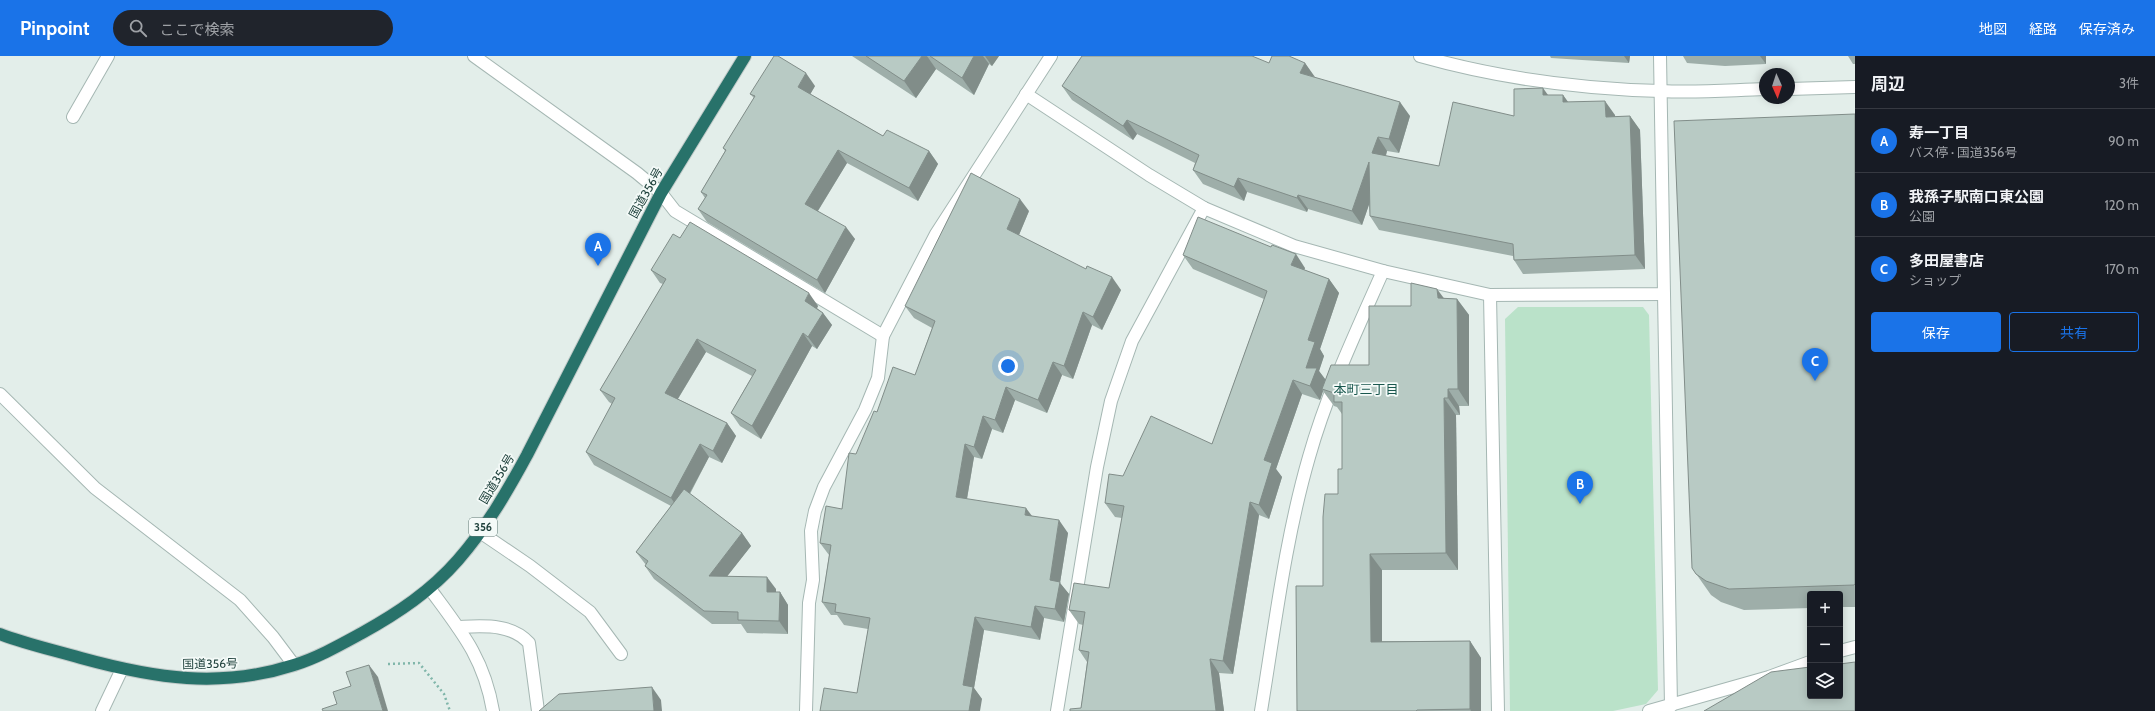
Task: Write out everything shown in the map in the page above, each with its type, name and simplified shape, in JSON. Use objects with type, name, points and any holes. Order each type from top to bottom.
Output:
[{"type":"highway","name":"国道356号","points":[[0,634],[122,669],[189,680],[230,679],[294,665],[348,641],[396,615],[430,589],[458,560],[480,532],[504,497],[661,193],[746,56]]},
{"type":"street","points":[[73,118],[108,56]]},
{"type":"street","points":[[474,56],[637,173],[661,193],[675,211],[883,336]]},
{"type":"street","points":[[806,711],[809,603],[813,580],[811,531],[815,511],[824,487],[865,410],[878,378],[883,336],[936,234],[1051,56]]},
{"type":"street","points":[[1420,56],[1455,66],[1562,84],[1661,91],[1759,89]]},
{"type":"street","points":[[1660,56],[1671,706]]},
{"type":"street","points":[[1795,89],[1855,87]]},
{"type":"street","points":[[1026,94],[1149,175],[1204,208],[1294,246],[1383,271],[1490,295],[1664,294]]},
{"type":"street","points":[[1057,711],[1097,467],[1111,401],[1132,341],[1204,208]]},
{"type":"street","points":[[1261,711],[1291,526],[1309,456],[1338,372],[1383,271]]},
{"type":"street","points":[[1490,295],[1498,711]]},
{"type":"street","points":[[0,394],[95,488],[240,600],[273,637],[294,665]]},
{"type":"street","points":[[480,532],[530,566],[590,612],[621,654]]},
{"type":"street","points":[[430,589],[476,654],[489,687],[494,711]]},
{"type":"street","points":[[458,627],[491,626],[521,635],[529,643],[538,711]]},
{"type":"street","points":[[1843,650],[1855,647]]},
{"type":"street","points":[[1649,711],[1769,677],[1807,663]]},
{"type":"street","points":[[102,711],[122,669]]},
{"type":"path","points":[[388,664],[419,663],[444,694],[450,711]]},
{"type":"green space","points":[[1518,307],[1643,307],[1649,315],[1658,690],[1646,704],[1613,711],[1510,711],[1505,319]]},
{"type":"building","points":[[774,56],[778,56],[806,73],[798,87],[883,136],[887,130],[929,151],[909,188],[838,150],[805,204],[846,227],[817,280],[698,209],[707,195],[701,192],[726,150],[723,148],[755,96],[750,94]]},
{"type":"building","points":[[866,56],[922,56],[904,81]]},
{"type":"building","points":[[930,56],[974,56],[962,78]]},
{"type":"building","points":[[1082,56],[1252,56],[1269,63],[1272,56],[1289,56],[1305,63],[1300,73],[1400,102],[1389,139],[1378,137],[1372,153],[1439,166],[1453,102],[1514,116],[1514,89],[1543,88],[1543,95],[1563,95],[1563,102],[1605,101],[1606,117],[1630,116],[1635,255],[1514,260],[1513,244],[1370,216],[1369,162],[1352,211],[1298,195],[1297,198],[1238,178],[1234,187],[1193,170],[1199,155],[1127,120],[1123,126],[1062,86]]},
{"type":"building","points":[[1855,114],[1855,584],[1729,589],[1706,581],[1696,574],[1692,568],[1674,121]]},
{"type":"building","points":[[971,173],[1020,199],[1007,229],[1086,269],[1087,266],[1112,277],[1093,317],[1083,312],[1064,366],[1053,362],[1038,400],[1006,387],[995,420],[983,416],[974,447],[965,444],[956,497],[1026,508],[1025,515],[1059,520],[1050,580],[1060,582],[1055,609],[1035,606],[1031,627],[975,617],[963,685],[973,687],[969,711],[820,711],[824,688],[857,693],[870,618],[835,612],[836,604],[822,602],[831,545],[820,543],[826,506],[842,509],[849,453],[856,454],[874,411],[877,412],[893,367],[915,375],[935,321],[905,306]]},
{"type":"building","points":[[1198,217],[1271,247],[1272,245],[1296,254],[1291,265],[1329,279],[1308,340],[1315,342],[1306,368],[1317,368],[1310,386],[1293,380],[1264,460],[1272,463],[1259,505],[1250,502],[1223,661],[1210,659],[1216,711],[1070,711],[1070,709],[1081,708],[1089,652],[1079,650],[1085,612],[1069,610],[1074,583],[1109,588],[1124,506],[1105,503],[1109,474],[1123,476],[1151,416],[1212,444],[1267,291],[1183,255]]},
{"type":"building","points":[[690,222],[809,293],[805,301],[823,313],[808,337],[803,333],[752,426],[731,413],[756,370],[697,339],[665,393],[727,423],[713,451],[700,444],[671,498],[586,452],[615,398],[600,390],[666,279],[651,270],[673,234],[680,238]]},
{"type":"building","points":[[1411,283],[1437,289],[1438,298],[1457,299],[1458,389],[1448,389],[1448,398],[1444,398],[1446,553],[1370,554],[1371,642],[1470,641],[1470,709],[1416,711],[1297,711],[1296,586],[1323,586],[1323,517],[1325,494],[1338,494],[1338,469],[1342,469],[1342,402],[1334,402],[1334,393],[1322,389],[1331,365],[1369,365],[1369,306],[1411,306]]},
{"type":"building","points":[[684,489],[742,533],[709,576],[767,577],[767,592],[780,592],[779,621],[738,620],[738,612],[704,611],[645,566],[648,561],[636,552]]},
{"type":"building","points":[[1855,662],[1855,711],[1704,711],[1771,672],[1807,667],[1807,699],[1843,699],[1843,664]]},
{"type":"building","points":[[369,665],[383,711],[323,711],[322,709],[337,704],[333,692],[351,686],[346,672]]},
{"type":"building","points":[[652,687],[654,711],[539,711],[559,694]]},
{"type":"place","name":"寿一丁目","points":[[598,266]]},
{"type":"place","name":"多田屋書店","points":[[1815,381]]},
{"type":"place","name":"我孫子駅南口東公園","points":[[1580,504]]},
{"type":"district","name":"本町三丁目","points":[[1366,389]]}]
